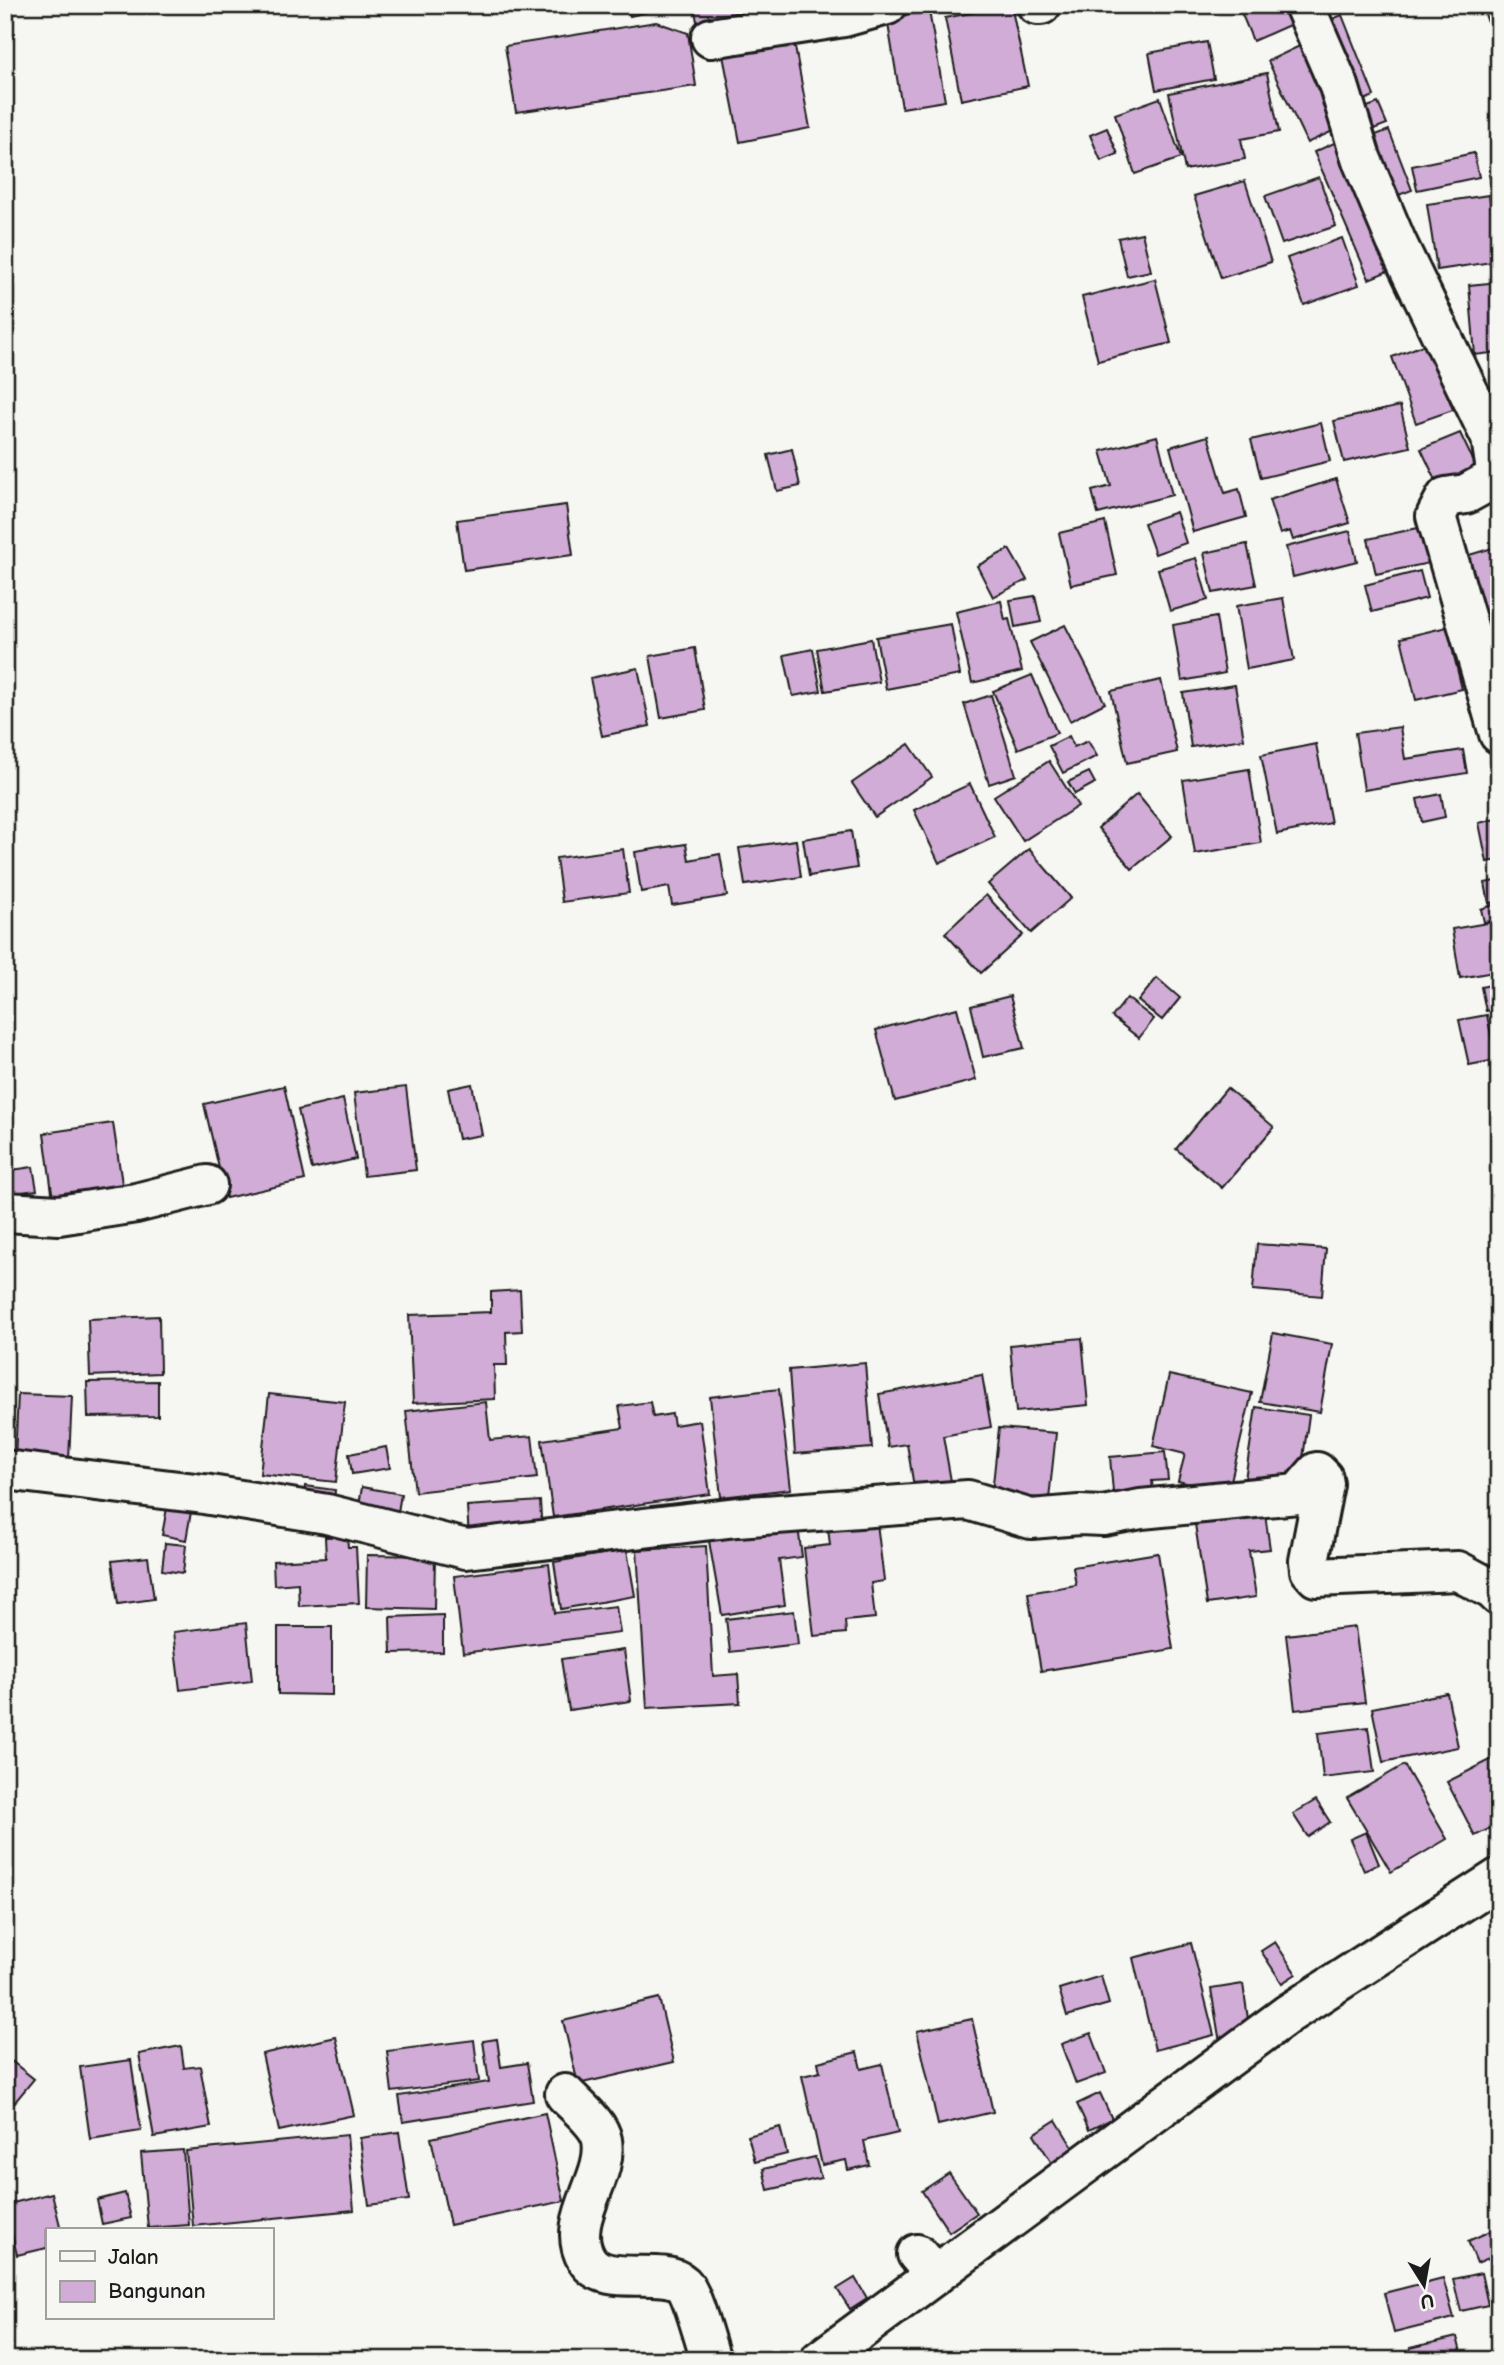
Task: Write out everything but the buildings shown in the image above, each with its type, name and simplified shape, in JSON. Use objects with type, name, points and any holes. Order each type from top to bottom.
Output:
[{"type":"street","points":[[711,38],[844,17],[887,5]]},
{"type":"street","points":[[1304,5],[1339,86],[1361,158],[1396,241],[1491,438],[1497,477],[1466,494],[1446,497],[1436,516],[1499,734]]},
{"type":"street","points":[[5,1212],[60,1215],[136,1203],[207,1185]]},
{"type":"street","points":[[5,1470],[204,1494],[327,1514],[466,1549],[737,1517],[968,1500],[1031,1519],[1103,1516],[1141,1509],[1298,1494],[1317,1472],[1323,1478],[1324,1484],[1309,1561],[1310,1570],[1315,1577],[1458,1571],[1499,1596]]},
{"type":"street","points":[[820,2360],[926,2264],[1288,2014],[1499,1878]]},
{"type":"street","points":[[565,2094],[594,2124],[602,2139],[601,2159],[582,2221],[580,2241],[587,2262],[604,2274],[667,2278],[682,2283],[690,2297],[710,2360]]}]
